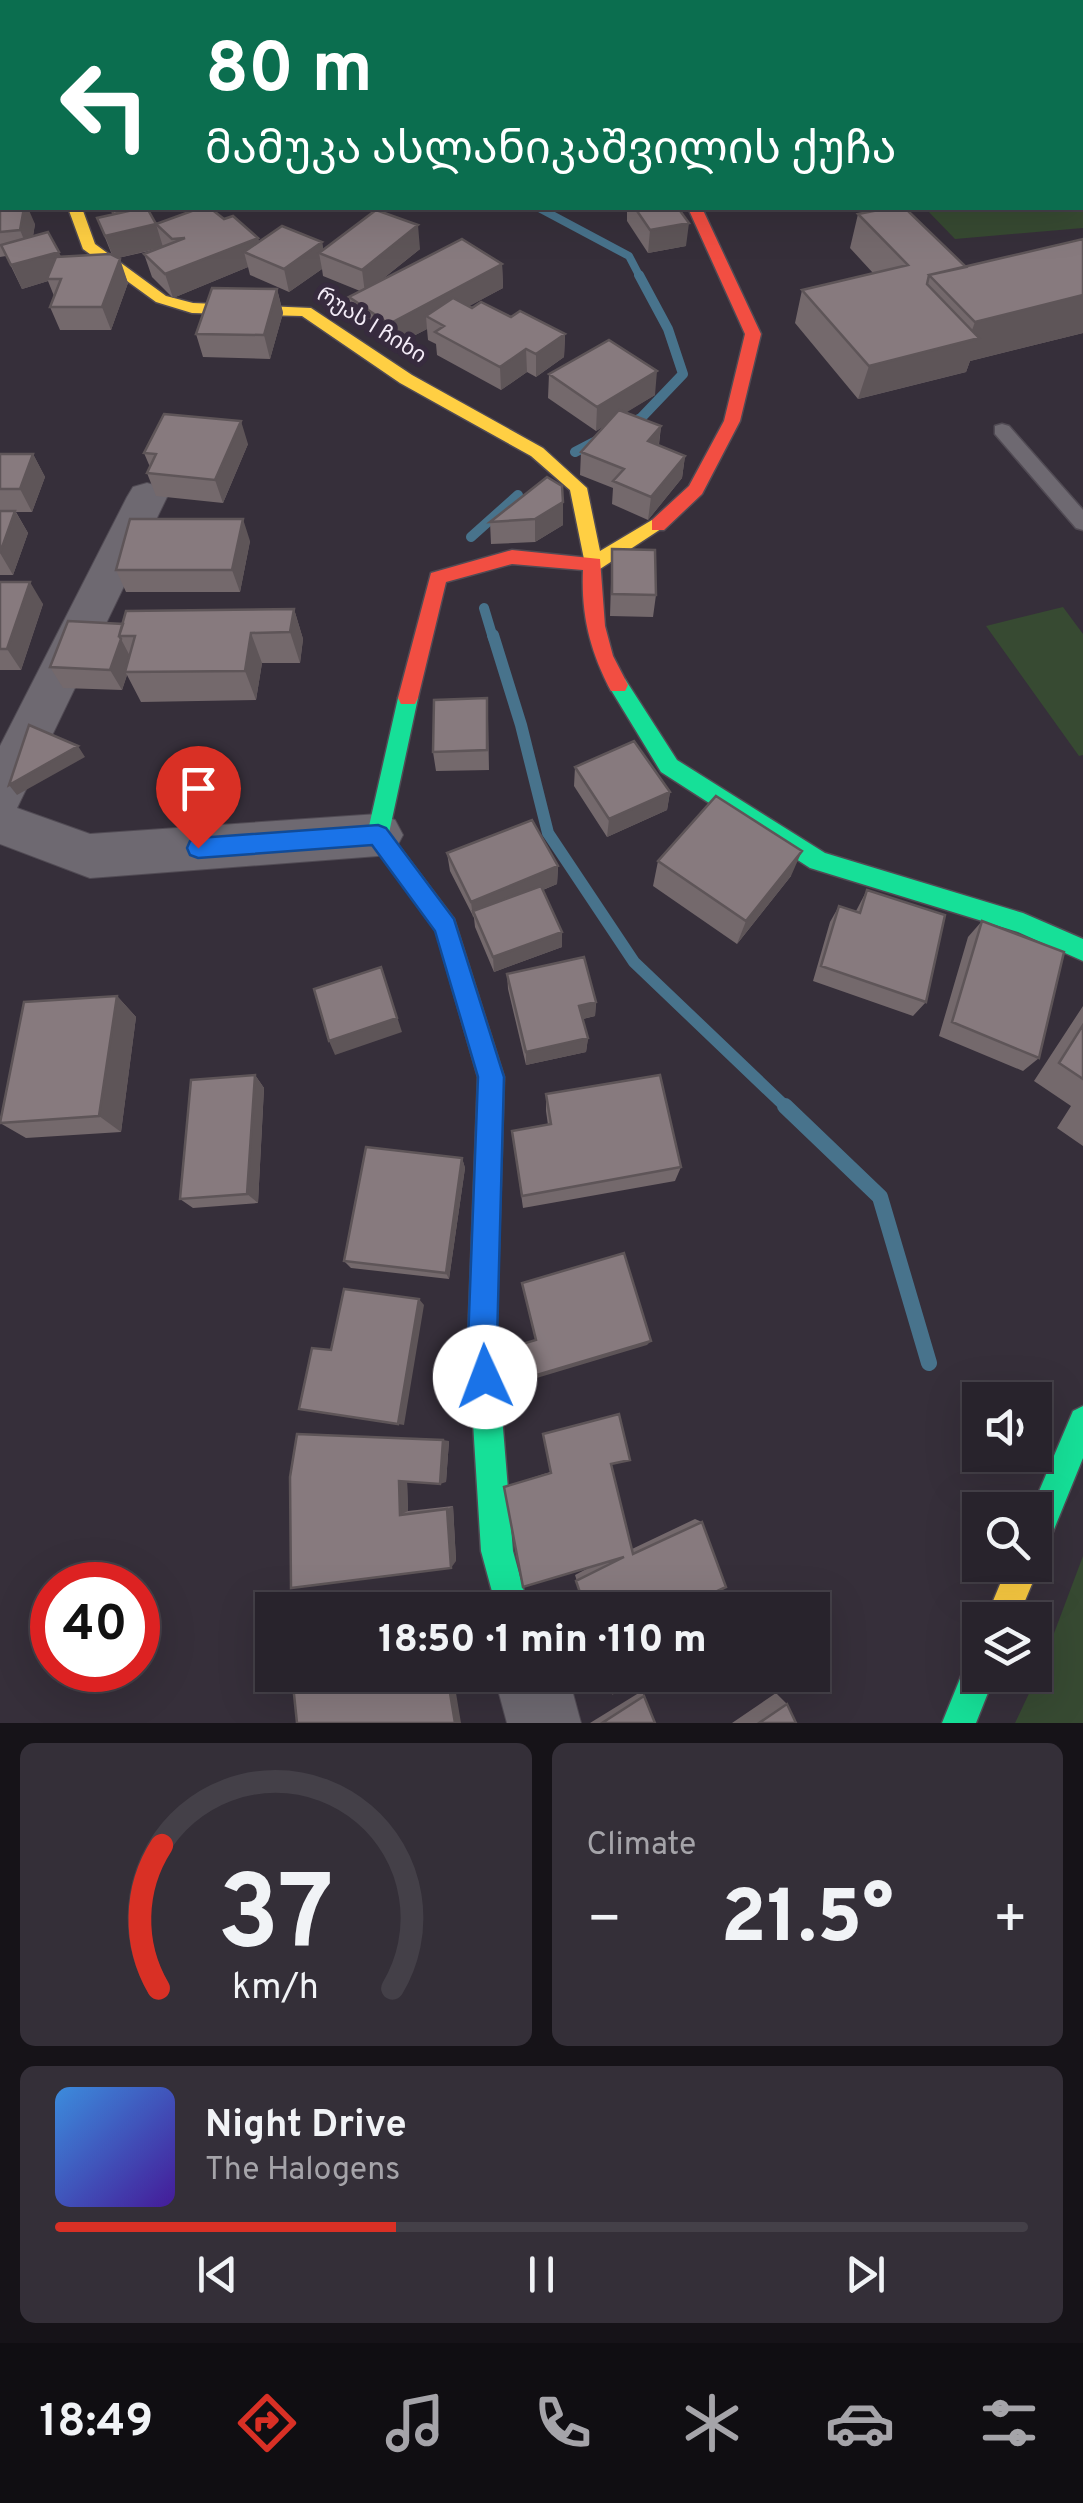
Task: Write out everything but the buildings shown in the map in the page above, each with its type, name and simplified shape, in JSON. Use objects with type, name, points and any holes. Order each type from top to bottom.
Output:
[{"type":"street","name":"რუას I ჩიხი","points":[[77,210],[88,246],[161,299],[192,308],[285,308],[306,312],[406,379],[537,452],[578,488],[592,564],[590,610],[604,660],[670,766],[818,861],[1023,924],[1083,950]]},
{"type":"street","points":[[508,1592],[496,1551],[482,1342],[491,1077],[446,926],[378,835],[424,623],[438,578],[512,557],[592,564],[650,533],[696,490],[732,422],[753,334],[696,210]]},
{"type":"street","points":[[0,794],[146,497]]},
{"type":"street","points":[[0,824],[90,856],[378,835]]},
{"type":"street","points":[[1052,1497],[1083,1422]]},
{"type":"street","points":[[536,1692],[544,1723]]},
{"type":"street","points":[[958,1723],[971,1692]]},
{"type":"lane","points":[[1002,430],[1083,523]]},
{"type":"green space","points":[[927,210],[1083,210],[1083,228],[955,239]]},
{"type":"green space","points":[[1063,607],[1083,634],[1083,755],[1079,756],[986,626]]},
{"type":"green space","points":[[1083,1556],[1083,1723],[1015,1723],[1030,1692],[1052,1692],[1052,1639]]},
{"type":"waterway","points":[[543,210],[629,256],[640,277]]},
{"type":"waterway","points":[[629,424],[641,418],[683,374],[668,329],[639,275]]},
{"type":"waterway","points":[[575,452],[602,438]]},
{"type":"waterway","points":[[471,537],[518,495]]},
{"type":"waterway","points":[[484,608],[493,638]]},
{"type":"waterway","points":[[493,635],[548,833],[634,962],[788,1109]]},
{"type":"waterway","points":[[785,1106],[880,1197],[929,1363]]},
{"type":"traffic: fast","points":[[618,685],[669,766],[818,861],[1023,923],[1083,950]]},
{"type":"traffic: fast","points":[[408,698],[378,835],[446,926],[491,1077],[482,1342],[497,1551],[508,1592]]},
{"type":"traffic: fast","points":[[1052,1497],[1083,1421]]},
{"type":"traffic: fast","points":[[959,1723],[972,1692]]},
{"type":"traffic: slow","points":[[76,210],[88,246],[161,299],[192,308],[306,311],[406,379],[537,452],[578,488],[593,564],[658,525]]},
{"type":"traffic: slow","points":[[1009,1602],[1017,1582]]},
{"type":"traffic: jam","points":[[658,525],[696,490],[732,421],[753,334],[696,210]]},
{"type":"traffic: jam","points":[[408,698],[438,578],[512,557],[593,564],[595,626],[618,685]]},
{"type":"route","points":[[198,848],[378,835],[446,926],[491,1077],[482,1342],[485,1377]]}]
